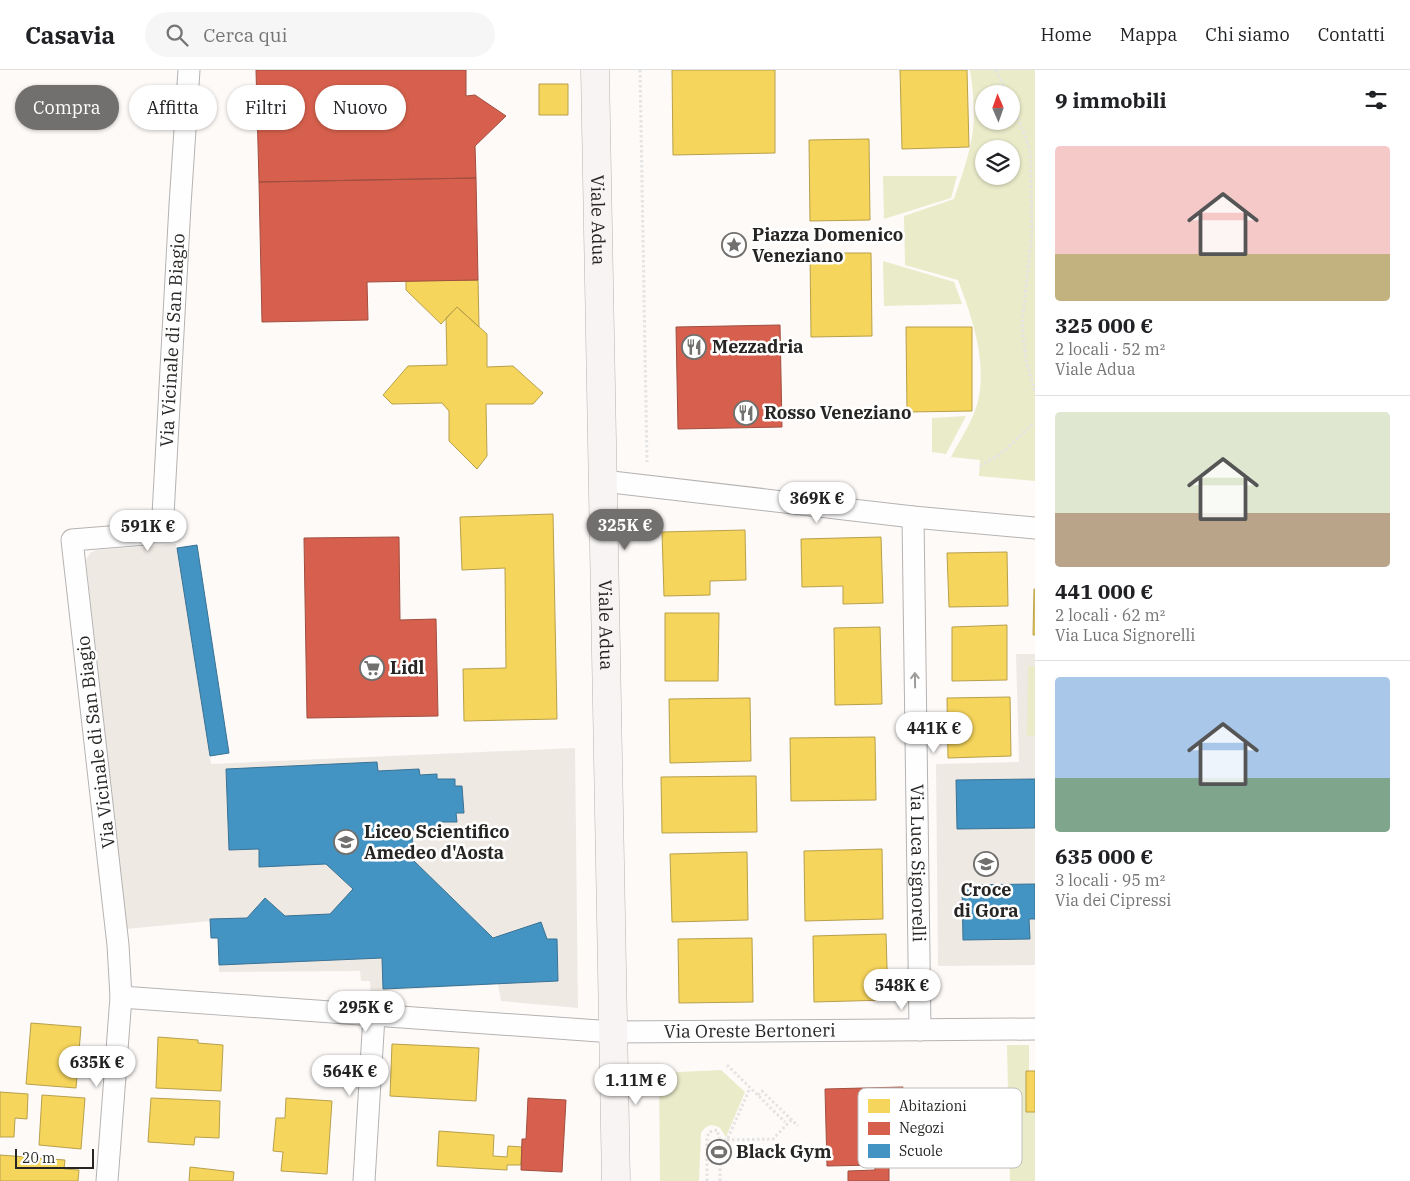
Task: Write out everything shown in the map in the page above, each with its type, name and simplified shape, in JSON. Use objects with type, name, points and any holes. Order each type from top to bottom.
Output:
[{"type":"main road","name":"Viale Adua","points":[[594,70],[616,1181]]},
{"type":"street","name":"Via Vicinale di San Biagio","points":[[121,997],[116,914],[72,540],[146,534],[156,528],[163,515],[190,70]]},
{"type":"street","points":[[602,481],[912,517],[1035,528]]},
{"type":"street","name":"Via Luca Signorelli","points":[[912,517],[920,1030]]},
{"type":"street","points":[[107,1181],[121,997],[613,1032]]},
{"type":"street","points":[[364,1181],[374,1016]]},
{"type":"street","name":"Via Oreste Bertoneri","points":[[613,1032],[1035,1029]]},
{"type":"path","points":[[640,70],[646,486]]},
{"type":"path","points":[[996,70],[1002,85]]},
{"type":"path","points":[[1020,124],[1030,152],[1032,231],[1022,324],[1026,360],[1035,392]]},
{"type":"path","points":[[980,466],[1005,451],[1035,422]]},
{"type":"path","points":[[727,1065],[785,1122]]},
{"type":"path","points":[[727,1140],[750,1088]]},
{"type":"path","points":[[758,1095],[762,1091],[798,1126]]},
{"type":"path","points":[[720,1140],[773,1139],[792,1119]]},
{"type":"path","points":[[707,1181],[707,1138],[709,1132],[717,1130],[720,1140],[720,1181]]},
{"type":"shaded area","name":"Liceo Scientifico Amedeo d'Aosta","points":[[176,544],[211,764],[575,748],[578,1008],[501,1001],[498,984],[383,991],[383,997],[371,998],[370,981],[361,981],[360,971],[219,972],[218,938],[211,938],[210,921],[126,929],[86,560],[90,553],[96,550]]},
{"type":"shaded area","name":"Croce di Gora","points":[[1016,654],[1035,654],[1035,965],[938,966],[936,764],[1019,762]]},
{"type":"green space","points":[[970,70],[1035,70],[1035,481],[979,476],[980,460],[951,457],[971,420],[979,397],[981,367],[973,323],[958,280],[905,265],[904,216],[954,199],[969,150],[974,122]]},
{"type":"green space","points":[[883,176],[957,176],[951,198],[884,219]]},
{"type":"green space","points":[[883,261],[954,282],[962,304],[884,306]]},
{"type":"green space","points":[[966,416],[946,454],[932,452],[932,418]]},
{"type":"green space","points":[[1028,666],[1035,666],[1035,736],[1027,736]]},
{"type":"green space","points":[[1007,1045],[1029,1045],[1029,1071],[1026,1072],[1026,1112],[1035,1112],[1035,1181],[1010,1181],[1010,1168],[1022,1168],[1022,1088],[1008,1088]]},
{"type":"green space","points":[[721,1070],[745,1092],[726,1137],[720,1128],[712,1125],[705,1128],[701,1133],[699,1181],[660,1181],[659,1073]]},
{"type":"building: Abitazioni","points":[[672,70],[775,70],[775,153],[673,155]]},
{"type":"building: Abitazioni","points":[[900,70],[967,70],[969,147],[902,149]]},
{"type":"building: Abitazioni","points":[[539,84],[568,84],[568,115],[539,115]]},
{"type":"building: Abitazioni","points":[[869,139],[870,220],[810,221],[809,140]]},
{"type":"building: Abitazioni","points":[[810,253],[871,253],[872,336],[811,337]]},
{"type":"building: Abitazioni","points":[[478,280],[479,327],[457,307],[441,324],[406,290],[406,281]]},
{"type":"building: Abitazioni","points":[[457,307],[487,334],[487,367],[513,366],[543,393],[533,404],[486,404],[487,456],[477,469],[449,441],[449,411],[442,403],[392,404],[383,395],[408,366],[447,365],[446,318]]},
{"type":"building: Abitazioni","points":[[906,327],[972,327],[972,411],[907,412]]},
{"type":"building: Abitazioni","points":[[553,514],[557,719],[464,721],[463,669],[506,668],[505,568],[462,570],[460,517]]},
{"type":"building: Abitazioni","points":[[745,530],[746,580],[710,581],[710,595],[664,596],[662,532]]},
{"type":"building: Abitazioni","points":[[881,537],[883,603],[843,604],[843,586],[802,587],[801,539]]},
{"type":"building: Abitazioni","points":[[1007,552],[1008,606],[949,607],[947,553]]},
{"type":"building: Abitazioni","points":[[1034,589],[1035,635],[1033,635]]},
{"type":"building: Abitazioni","points":[[665,613],[719,613],[718,681],[665,681]]},
{"type":"building: Abitazioni","points":[[1007,625],[1007,680],[952,681],[952,627]]},
{"type":"building: Abitazioni","points":[[880,627],[882,704],[835,705],[834,628]]},
{"type":"building: Abitazioni","points":[[1010,697],[1011,756],[948,758],[947,698]]},
{"type":"building: Abitazioni","points":[[750,698],[751,761],[670,763],[669,699]]},
{"type":"building: Abitazioni","points":[[875,737],[876,800],[791,801],[790,738]]},
{"type":"building: Abitazioni","points":[[756,776],[757,832],[662,833],[661,777]]},
{"type":"building: Abitazioni","points":[[882,849],[883,919],[805,921],[804,851]]},
{"type":"building: Abitazioni","points":[[747,852],[748,920],[672,922],[670,854]]},
{"type":"building: Abitazioni","points":[[886,934],[888,1000],[814,1002],[813,936]]},
{"type":"building: Abitazioni","points":[[752,938],[753,1002],[679,1003],[678,939]]},
{"type":"building: Abitazioni","points":[[31,1023],[81,1027],[76,1088],[26,1084]]},
{"type":"building: Abitazioni","points":[[158,1037],[198,1040],[198,1043],[223,1045],[221,1091],[156,1088]]},
{"type":"building: Abitazioni","points":[[392,1044],[479,1048],[476,1101],[390,1096]]},
{"type":"building: Abitazioni","points":[[1026,1071],[1035,1071],[1035,1112],[1026,1112]]},
{"type":"building: Abitazioni","points":[[0,1092],[28,1094],[27,1119],[15,1118],[14,1137],[0,1137]]},
{"type":"building: Abitazioni","points":[[42,1095],[85,1098],[81,1149],[39,1145]]},
{"type":"building: Abitazioni","points":[[151,1098],[220,1101],[219,1138],[195,1137],[194,1145],[148,1142]]},
{"type":"building: Abitazioni","points":[[286,1098],[332,1101],[327,1174],[281,1171],[283,1152],[273,1151],[276,1118],[285,1118]]},
{"type":"building: Abitazioni","points":[[439,1131],[494,1135],[493,1156],[507,1157],[508,1146],[522,1147],[521,1165],[507,1165],[507,1170],[437,1166]]},
{"type":"building: Abitazioni","points":[[0,1155],[65,1160],[64,1169],[79,1170],[78,1181],[0,1181]]},
{"type":"building: Abitazioni","points":[[190,1167],[234,1172],[233,1181],[189,1181]]},
{"type":"building: Negozi","points":[[256,70],[466,70],[466,96],[475,95],[506,116],[475,146],[476,178],[259,182],[258,130],[305,130],[305,85],[256,85]]},
{"type":"building: Negozi","points":[[476,178],[478,280],[367,282],[368,320],[262,322],[259,182]]},
{"type":"building: Negozi","points":[[780,325],[782,427],[678,429],[676,327]]},
{"type":"building: Negozi","name":"Lidl","points":[[399,537],[400,620],[436,619],[438,716],[307,718],[304,538]]},
{"type":"building: Negozi","points":[[903,1087],[903,1088],[864,1088]]},
{"type":"building: Negozi","points":[[858,1088],[858,1165],[827,1166],[825,1089]]},
{"type":"building: Negozi","points":[[528,1098],[566,1100],[562,1172],[521,1170],[522,1139],[526,1139]]},
{"type":"building: Negozi","points":[[875,1168],[889,1168],[889,1181],[848,1181],[848,1171],[875,1170]]},
{"type":"building: Scuole","points":[[197,545],[229,753],[210,756],[177,548]]},
{"type":"building: Scuole","points":[[377,762],[378,771],[419,769],[420,775],[437,774],[437,779],[455,779],[455,786],[462,786],[464,813],[456,813],[457,822],[440,822],[441,829],[412,830],[413,860],[493,938],[541,922],[547,939],[557,939],[558,981],[383,989],[382,958],[219,965],[218,938],[211,938],[210,919],[247,918],[265,898],[285,916],[330,914],[353,889],[326,864],[259,867],[259,849],[229,850],[226,769]]},
{"type":"building: Scuole","points":[[1035,779],[1035,828],[957,829],[956,780]]},
{"type":"building: Scuole","points":[[1035,884],[1035,919],[1029,919],[1030,939],[963,940],[962,885]]},
{"type":"place","name":"Piazza Domenico Veneziano","points":[[734,245]]},
{"type":"place","name":"Mezzadria","points":[[694,347]]},
{"type":"place","name":"Rosso Veneziano","points":[[746,413]]},
{"type":"place","name":"Lidl","points":[[372,668]]},
{"type":"place","name":"Liceo Scientifico Amedeo d'Aosta","points":[[346,842]]},
{"type":"place","name":"Croce di Gora","points":[[986,864]]},
{"type":"place","name":"Black Gym","points":[[719,1152]]}]
